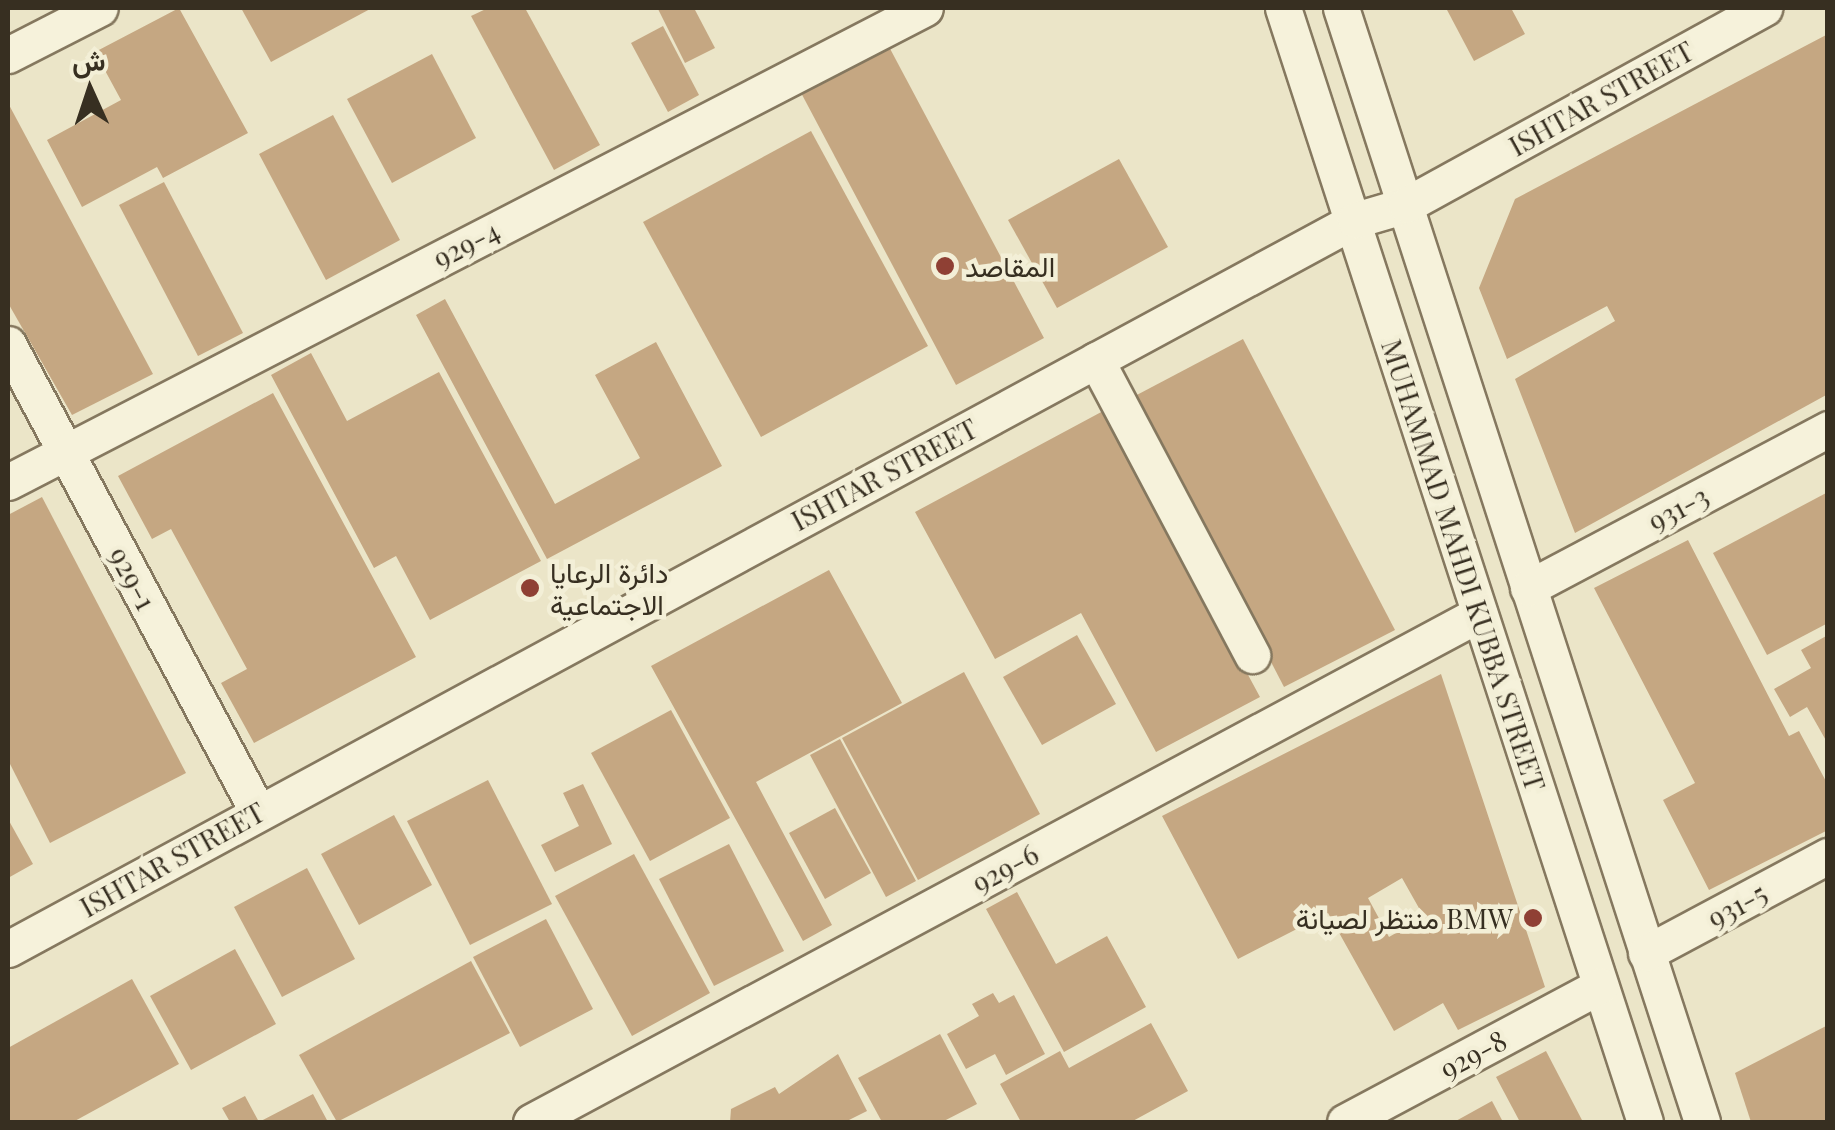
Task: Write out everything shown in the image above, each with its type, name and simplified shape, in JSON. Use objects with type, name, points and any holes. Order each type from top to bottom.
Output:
[{"type":"street","points":[[8,56],[100,8]]},
{"type":"street","name":"929-4","points":[[8,482],[924,8]]},
{"type":"street","name":"MUHAMMAD MAHDI KUBBA STREET","points":[[1283,8],[1645,1122]]},
{"type":"street","name":"MUHAMMAD MAHDI KUBBA STREET","points":[[1341,8],[1571,729],[1702,1122]]},
{"type":"street","name":"ISHTAR STREET","points":[[8,950],[1355,220],[1406,205],[1765,8]]},
{"type":"street","name":"929-1","points":[[8,344],[258,812]]},
{"type":"street","points":[[1096,360],[1252,655]]},
{"type":"street","name":"931-3","points":[[1528,588],[1828,429]]},
{"type":"street","name":"929-6","points":[[531,1122],[1479,614]]},
{"type":"street","points":[[1523,748],[1571,729]]},
{"type":"street","name":"931-5","points":[[1646,953],[1828,856]]},
{"type":"street","name":"929-8","points":[[1346,1122],[1600,986]]},
{"type":"building","points":[[179,8],[248,133],[163,178],[157,167],[82,207],[47,140],[121,100],[95,52]]},
{"type":"building","points":[[241,8],[372,8],[271,62]]},
{"type":"building","points":[[488,8],[525,8],[600,145],[554,170],[471,16]]},
{"type":"building","points":[[694,8],[715,48],[685,63],[658,9]]},
{"type":"building","points":[[1446,8],[1511,8],[1525,34],[1474,61]]},
{"type":"building","points":[[663,26],[699,95],[668,112],[631,43]]},
{"type":"building","points":[[1828,34],[1828,394],[1575,533],[1515,379],[1615,321],[1607,306],[1507,359],[1479,288],[1515,199]]},
{"type":"building","points":[[887,43],[1044,338],[956,385],[799,89]]},
{"type":"building","points":[[432,54],[476,138],[392,183],[347,99]]},
{"type":"building","points":[[8,103],[153,374],[72,415],[8,303]]},
{"type":"building","points":[[333,115],[400,240],[326,280],[259,154]]},
{"type":"building","points":[[811,131],[928,346],[761,437],[643,222]]},
{"type":"building","points":[[1119,159],[1168,247],[1057,308],[1008,220]]},
{"type":"building","points":[[164,182],[243,333],[198,356],[119,205]]},
{"type":"building","points":[[445,299],[555,504],[640,458],[595,375],[656,342],[722,466],[547,559],[416,315]]},
{"type":"building","points":[[1243,339],[1395,630],[1284,687],[1133,397]]},
{"type":"building","points":[[311,353],[347,421],[439,372],[541,561],[430,620],[396,556],[374,568],[271,375]]},
{"type":"building","points":[[273,393],[416,657],[254,743],[221,683],[247,669],[171,529],[152,539],[118,476]]},
{"type":"building","points":[[1105,410],[1260,697],[1156,752],[1081,613],[995,659],[915,512]]},
{"type":"building","points":[[1828,492],[1828,623],[1767,655],[1713,553]]},
{"type":"building","points":[[42,497],[186,773],[50,843],[8,760],[8,515]]},
{"type":"building","points":[[1688,540],[1789,736],[1799,731],[1828,785],[1828,830],[1709,890],[1663,800],[1695,783],[1594,588]]},
{"type":"building","points":[[829,570],[902,703],[756,782],[832,925],[803,941],[651,666]]},
{"type":"building","points":[[1077,635],[1116,704],[1042,745],[1003,677]]},
{"type":"building","points":[[1828,635],[1828,744],[1807,707],[1790,717],[1774,689],[1811,668],[1801,650]]},
{"type":"building","points":[[964,672],[1040,814],[918,880],[842,738]]},
{"type":"building","points":[[1441,674],[1545,987],[1458,1030],[1443,1003],[1394,1031],[1328,913],[1238,959],[1162,816]],"holes":[[[1402,878],[1424,917],[1389,937],[1368,898]]]},
{"type":"building","points":[[671,710],[730,818],[650,861],[591,753]]},
{"type":"building","points":[[840,739],[916,881],[886,897],[810,755]]},
{"type":"building","points":[[488,780],[552,904],[470,945],[407,821]]},
{"type":"building","points":[[583,784],[612,844],[555,872],[541,845],[579,826],[563,793]]},
{"type":"building","points":[[835,808],[871,873],[825,899],[789,833]]},
{"type":"building","points":[[394,815],[432,885],[359,925],[321,854]]},
{"type":"building","points":[[8,819],[33,864],[8,878]]},
{"type":"building","points":[[729,844],[784,951],[714,986],[659,879]]},
{"type":"building","points":[[634,854],[710,993],[632,1036],[555,896]]},
{"type":"building","points":[[307,868],[355,959],[282,997],[234,907]]},
{"type":"building","points":[[1017,892],[1056,964],[1107,936],[1146,1007],[1064,1052],[986,909]]},
{"type":"building","points":[[546,919],[593,1009],[520,1047],[473,957]]},
{"type":"building","points":[[235,949],[276,1024],[191,1070],[150,996]]},
{"type":"building","points":[[471,961],[510,1033],[337,1122],[299,1055]]},
{"type":"building","points":[[132,979],[179,1064],[73,1122],[8,1122],[8,1048]]},
{"type":"building","points":[[993,993],[999,1003],[1014,995],[1045,1054],[1006,1075],[995,1054],[966,1069],[947,1034],[979,1016],[972,1004]]},
{"type":"building","points":[[1151,1023],[1188,1091],[1131,1122],[1021,1122],[1000,1084],[1060,1051],[1069,1068]]},
{"type":"building","points":[[1828,1025],[1828,1122],[1751,1122],[1735,1073]]},
{"type":"building","points":[[940,1034],[977,1104],[942,1122],[882,1122],[858,1078]]},
{"type":"building","points":[[1546,1051],[1583,1122],[1520,1122],[1496,1077]]},
{"type":"building","points":[[838,1054],[867,1111],[845,1122],[730,1122],[731,1109],[775,1087],[779,1094]]},
{"type":"building","points":[[313,1094],[328,1122],[259,1122]]},
{"type":"building","points":[[245,1096],[259,1122],[230,1122],[222,1108]]},
{"type":"building","points":[[1492,1101],[1503,1122],[1454,1122]]},
{"type":"place","name":"المقاصد","points":[[945,266]]},
{"type":"place","name":"دائرة الرعايا الاجتماعية","points":[[530,588]]},
{"type":"place","name":"منتظر لصيانة BMW","points":[[1533,918]]}]
